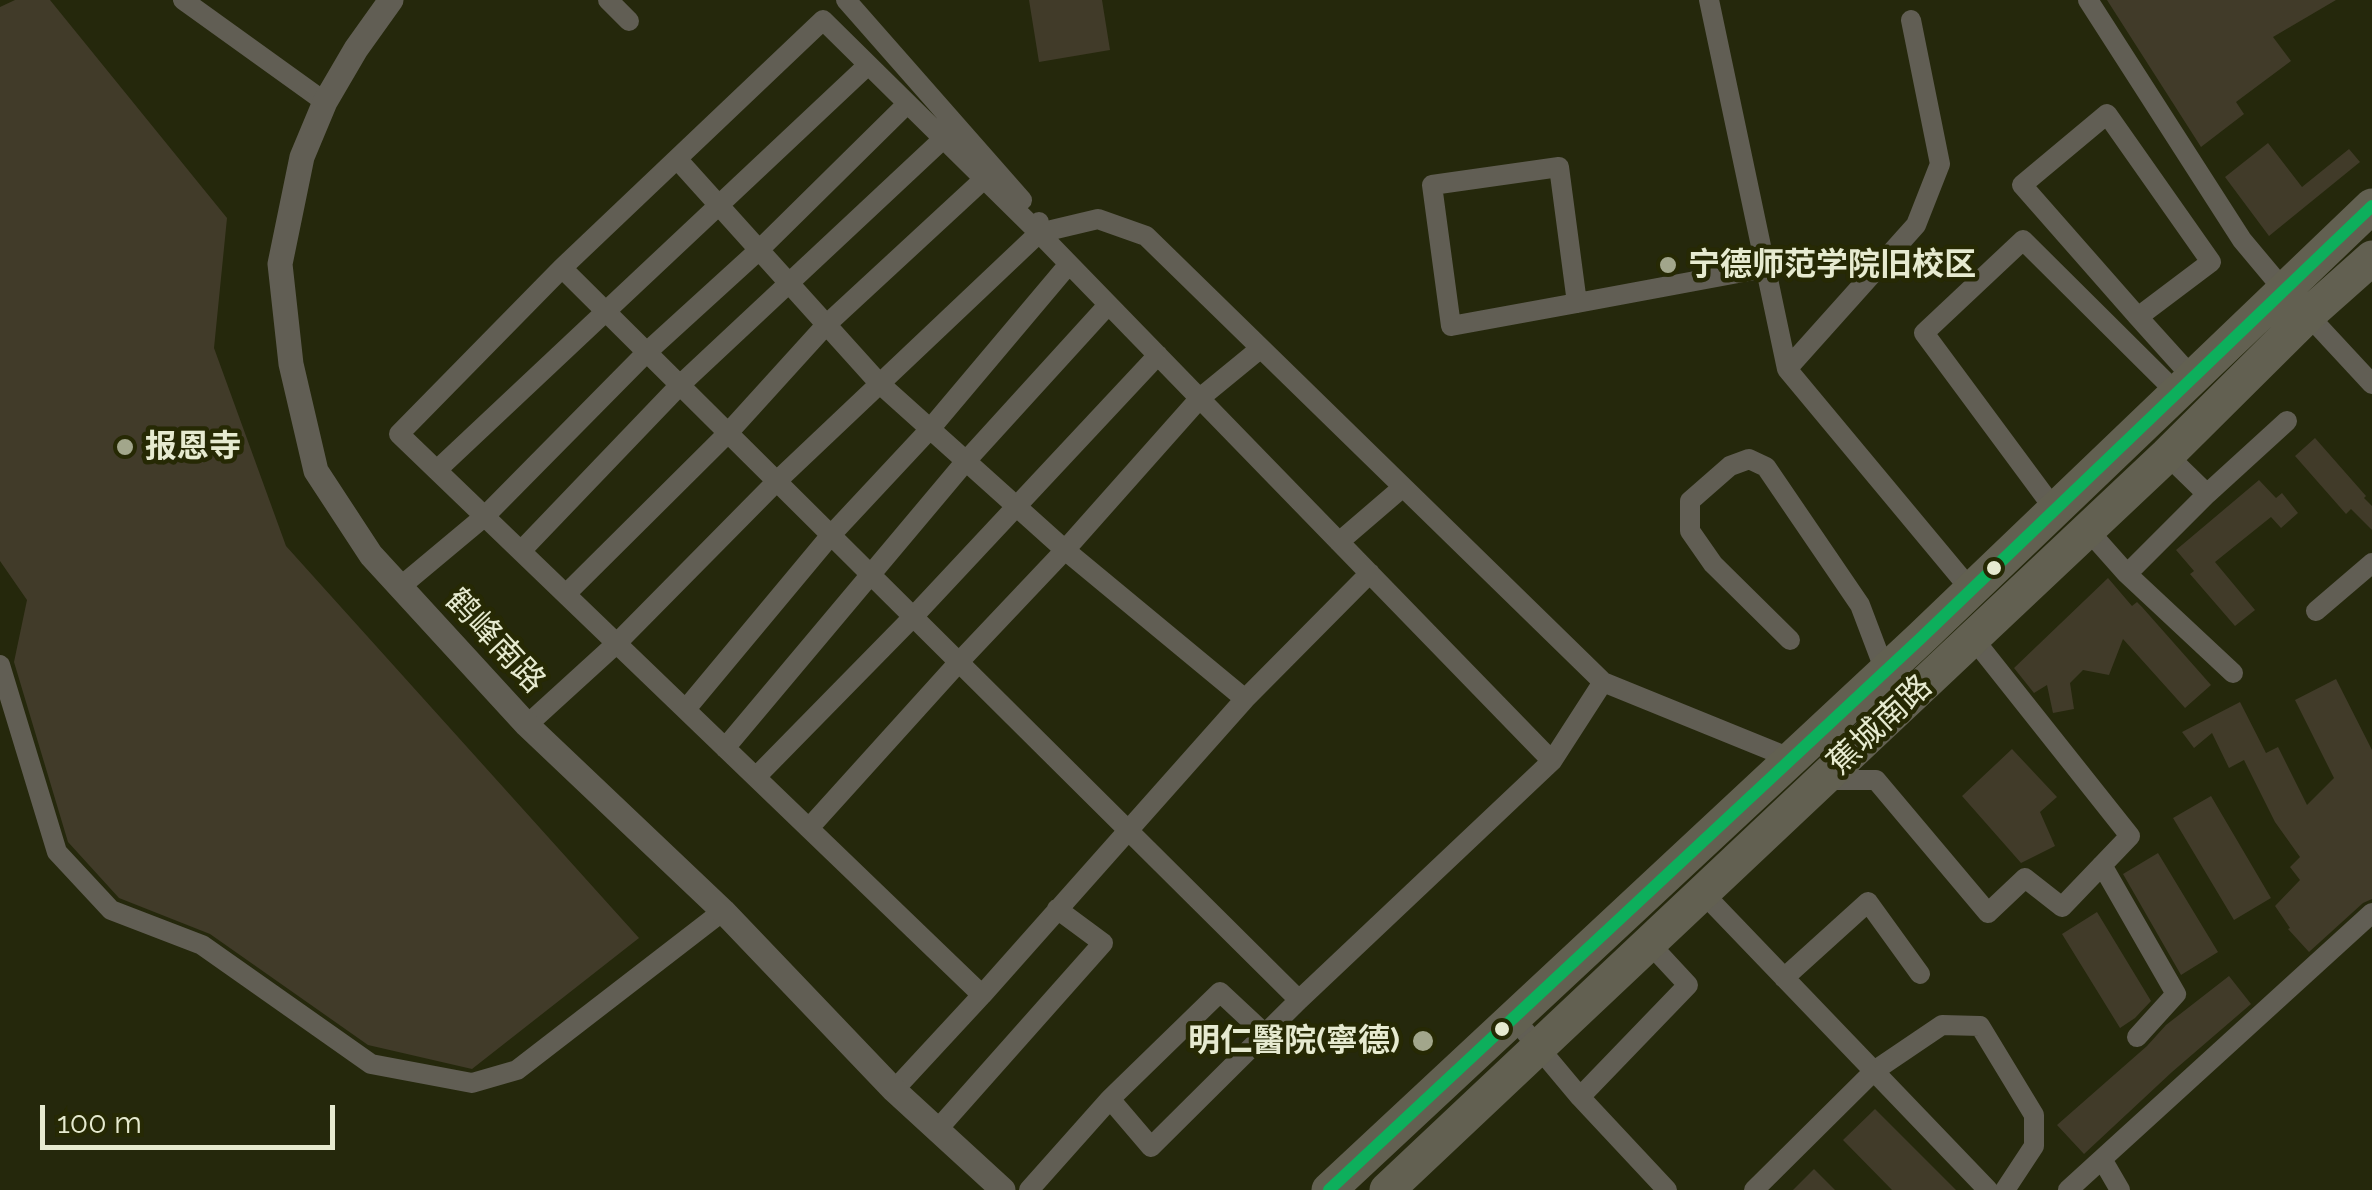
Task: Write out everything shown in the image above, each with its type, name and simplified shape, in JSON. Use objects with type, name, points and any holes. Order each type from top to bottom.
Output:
[{"type":"highway","name":"蕉城南路","points":[[1328,1190],[1971,590],[2372,206]]},
{"type":"highway","name":"蕉城南路","points":[[1387,1190],[2167,455],[2308,314],[2372,258]]},
{"type":"street","points":[[183,0],[326,102]]},
{"type":"street","name":"鹤峰南路","points":[[391,0],[356,49],[326,102],[302,157],[280,264],[291,364],[316,471],[371,555],[528,724],[723,911],[894,1090],[1003,1190]]},
{"type":"street","points":[[608,0],[629,20]]},
{"type":"street","points":[[846,0],[1038,218],[1039,233]]},
{"type":"street","points":[[1709,0],[1787,369],[1971,590]]},
{"type":"street","points":[[2088,0],[2242,240],[2283,289]]},
{"type":"street","points":[[982,994],[399,434],[562,268],[823,20],[1039,233],[1552,760]]},
{"type":"street","points":[[1787,369],[1916,225],[1940,164],[1911,20]]},
{"type":"street","points":[[437,470],[868,65]]},
{"type":"street","points":[[400,587],[485,516],[647,352],[759,250],[907,104]]},
{"type":"street","points":[[2185,386],[2138,316],[2022,185],[2107,114],[2210,262]]},
{"type":"street","points":[[521,551],[680,385],[944,139]]},
{"type":"street","points":[[678,160],[879,384],[1066,550],[1245,699]]},
{"type":"street","points":[[1578,303],[1559,167],[1432,186],[1451,326],[1578,303],[1766,268]]},
{"type":"street","points":[[566,594],[728,433],[826,325],[984,179]]},
{"type":"street","points":[[528,724],[617,643],[777,482],[1039,233],[1098,219],[1146,236],[1603,682],[1790,758]]},
{"type":"street","points":[[2055,510],[1924,334],[2023,240],[2185,386]]},
{"type":"street","points":[[2138,316],[2242,240]]},
{"type":"street","points":[[686,709],[830,534],[930,430],[1069,264]]},
{"type":"street","points":[[562,268],[1299,1000]]},
{"type":"street","points":[[726,748],[966,461],[1108,305]]},
{"type":"street","points":[[2308,314],[2372,384]]},
{"type":"street","points":[[809,828],[958,662],[1066,550],[1200,398],[1262,348]]},
{"type":"street","points":[[756,777],[914,617],[1158,355]]},
{"type":"street","points":[[2127,574],[2287,420]]},
{"type":"street","points":[[2167,455],[2208,494]]},
{"type":"street","points":[[1790,640],[1713,564],[1690,531],[1690,502],[1730,466],[1749,459],[1766,467],[1860,605],[1884,671]]},
{"type":"street","points":[[1339,542],[1403,487]]},
{"type":"street","points":[[2087,529],[2127,574],[2234,674]]},
{"type":"street","points":[[2316,611],[2372,563]]},
{"type":"street","points":[[894,1090],[1245,699],[1370,573]]},
{"type":"street","points":[[1821,780],[1876,780],[1988,913],[2025,878],[2062,907],[2130,836],[1972,638]]},
{"type":"street","points":[[0,665],[57,852],[111,910],[202,946],[370,1064],[472,1084],[518,1070],[723,911]]},
{"type":"street","points":[[1110,1099],[1151,1147],[1552,760],[1603,682]]},
{"type":"street","points":[[2102,865],[2176,994],[2137,1037]]},
{"type":"street","points":[[1702,892],[1988,1190]]},
{"type":"street","points":[[1784,978],[1868,902],[1920,974]]},
{"type":"street","points":[[937,1130],[1102,943],[1058,910]]},
{"type":"street","points":[[2068,1190],[2372,913]]},
{"type":"street","points":[[1580,1097],[1688,985],[1649,942]]},
{"type":"street","points":[[1028,1190],[1110,1099],[1220,992],[1265,1034]]},
{"type":"street","points":[[1513,1017],[1580,1097],[1667,1190]]},
{"type":"street","points":[[1754,1190],[1874,1071],[1942,1025],[1980,1026],[2034,1114],[2034,1146],[2005,1190]]},
{"type":"street","points":[[2102,1159],[2120,1190]]},
{"type":"building","name":"报恩寺","points":[[15,0],[50,0],[227,218],[214,348],[286,546],[639,938],[472,1069],[368,1045],[210,934],[119,898],[68,842],[14,662],[27,600],[0,561],[0,7]]},
{"type":"building","points":[[1029,0],[1102,0],[1110,50],[1039,62]]},
{"type":"building","points":[[2107,0],[2336,0],[2273,37],[2291,61],[2236,102],[2244,114],[2201,147]]},
{"type":"building","points":[[2268,143],[2302,187],[2349,149],[2360,162],[2269,236],[2225,177]]},
{"type":"building","points":[[2315,438],[2366,496],[2372,506],[2372,530],[2351,509],[2346,514],[2295,456]]},
{"type":"building","points":[[2259,480],[2276,498],[2282,493],[2298,513],[2281,528],[2271,517],[2215,562],[2255,610],[2235,626],[2190,574],[2194,571],[2176,550]]},
{"type":"building","points":[[2108,578],[2132,606],[2137,602],[2142,607],[2211,685],[2185,708],[2123,639],[2109,675],[2083,670],[2070,683],[2074,709],[2053,713],[2047,685],[2034,693],[2014,668]]},
{"type":"building","points":[[2336,679],[2372,750],[2372,899],[2309,952],[2288,929],[2275,906],[2300,880],[2290,867],[2300,857],[2275,822],[2244,760],[2229,768],[2212,733],[2194,748],[2182,732],[2240,702],[2266,753],[2278,747],[2307,805],[2334,778],[2295,700]]},
{"type":"building","points":[[2012,749],[2057,797],[2040,812],[2055,846],[2021,863],[1962,796]]},
{"type":"building","points":[[2211,796],[2271,898],[2234,920],[2173,818]]},
{"type":"building","points":[[2158,853],[2218,952],[2181,975],[2123,874]]},
{"type":"building","points":[[2097,912],[2151,1001],[2120,1028],[2062,934]]},
{"type":"building","points":[[2229,976],[2251,1004],[2084,1154],[2057,1125],[2166,1025]]},
{"type":"building","points":[[1875,1109],[1956,1190],[1892,1190],[1843,1140]]},
{"type":"building","points":[[1814,1169],[1835,1190],[1793,1190]]},
{"type":"transit line","points":[[1329,1190],[1921,638],[2372,206]]},
{"type":"place","name":"宁德师范学院旧校区","points":[[1668,265]]},
{"type":"place","name":"报恩寺","points":[[125,447]]},
{"type":"place","name":"明仁醫院(寧德)","points":[[1423,1041]]}]
